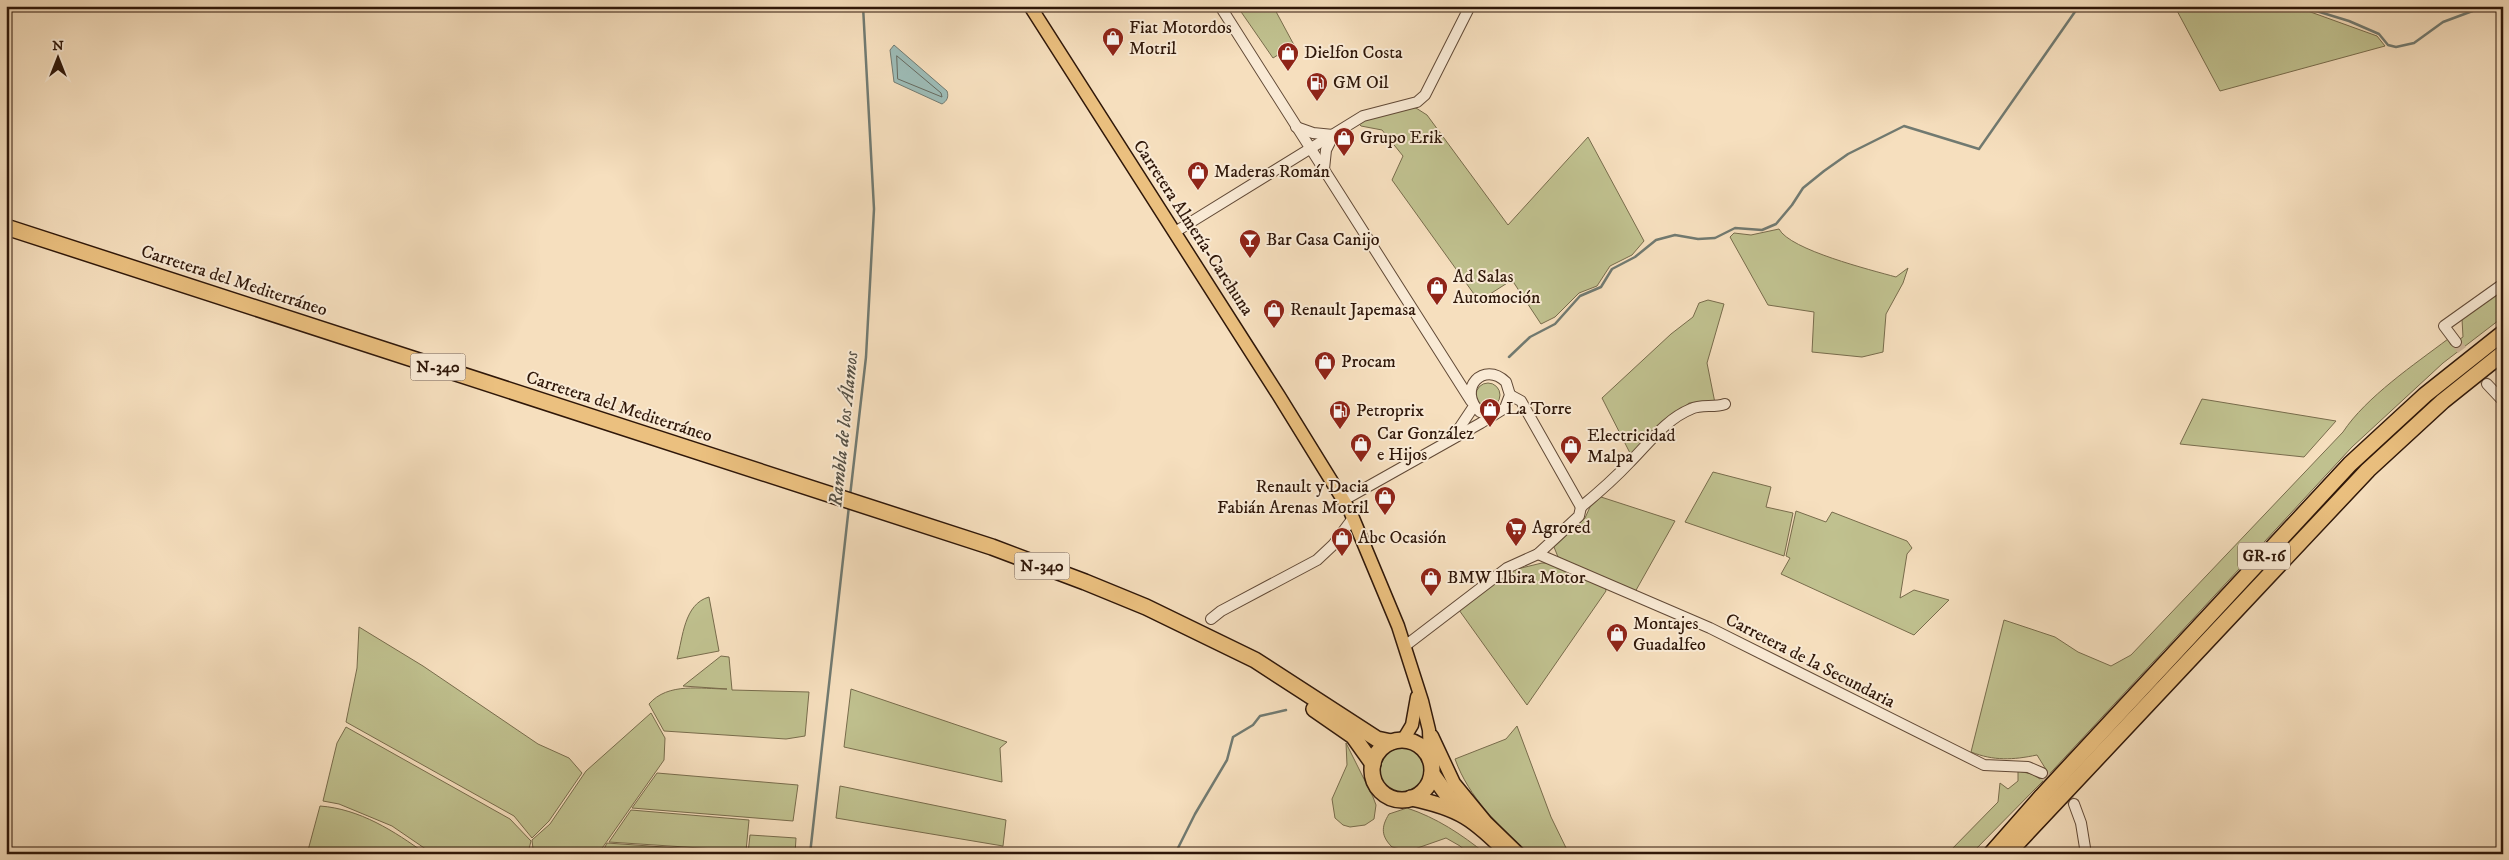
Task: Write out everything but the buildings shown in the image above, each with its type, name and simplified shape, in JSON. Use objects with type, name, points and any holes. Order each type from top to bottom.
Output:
[{"type":"highway","name":"Carretera del Mediterráneo","points":[[6,227],[992,547],[1085,582],[1146,608],[1255,660],[1377,739],[1397,741]]},
{"type":"highway","name":"GR-16","points":[[1991,854],[2042,796],[2350,464],[2425,395],[2503,333]]},
{"type":"highway","name":"GR-16","points":[[2007,854],[2368,470],[2443,402],[2503,353]]},
{"type":"highway","name":"Carretera del Mediterráneo","points":[[1214,641],[1353,736],[1373,764]]},
{"type":"highway","points":[[1373,764],[1376,755],[1397,741]]},
{"type":"highway","name":"N-340","points":[[1397,741],[1419,745],[1448,796],[1508,854]]},
{"type":"highway","name":"N-340","points":[[1373,764],[1372,774],[1381,790],[1396,799],[1411,798],[1438,804],[1470,818]]},
{"type":"highway","points":[[1411,798],[1425,789],[1431,766]]},
{"type":"highway","points":[[1980,854],[2042,796]]},
{"type":"highway","points":[[2014,854],[2045,814]]},
{"type":"main road","name":"Carretera Almería-Carchuna","points":[[1030,6],[1344,500],[1393,611],[1422,701],[1429,730]]},
{"type":"main road","points":[[1397,741],[1412,725],[1416,712],[1417,689]]},
{"type":"main road","points":[[1429,730],[1431,766]]},
{"type":"main road","points":[[1429,730],[1454,783],[1486,822],[1519,854]]},
{"type":"street","points":[[1220,6],[1472,404],[1480,412],[1495,414]]},
{"type":"street","points":[[1175,232],[1363,116],[1416,102],[1425,95],[1470,6]]},
{"type":"street","points":[[1289,163],[1300,145],[1295,126]]},
{"type":"street","points":[[1295,126],[1313,133],[1334,135]]},
{"type":"street","points":[[1324,171],[1326,150],[1334,135]]},
{"type":"street","points":[[1289,163],[1306,162],[1324,171]]},
{"type":"street","points":[[2456,342],[2444,326],[2503,284]]},
{"type":"street","points":[[1344,500],[1452,439],[1505,408],[1510,395],[1506,382],[1493,374],[1479,377],[1473,384],[1470,392],[1472,404],[1452,439]]},
{"type":"street","points":[[1456,376],[1473,384]]},
{"type":"street","points":[[2488,384],[2503,401]]},
{"type":"street","points":[[1510,395],[1521,401],[1581,507]]},
{"type":"street","points":[[1405,646],[1507,568],[1538,554],[1579,516],[1581,507],[1612,480],[1666,425],[1682,413],[1694,408],[1714,408],[1725,404]]},
{"type":"street","points":[[1211,619],[1222,611],[1317,560],[1334,545],[1353,518]]},
{"type":"street","name":"Carretera de la Secundaria","points":[[1538,554],[1710,628],[1984,765],[2028,767],[2042,773]]},
{"type":"street","points":[[2074,804],[2081,823],[2086,854]]},
{"type":"green space","points":[[1237,6],[1273,6],[1294,45],[1273,58]]},
{"type":"green space","points":[[2294,6],[2377,36],[2385,46],[2220,91],[2175,7]]},
{"type":"green space","points":[[1404,107],[1416,108],[1427,115],[1508,225],[1588,137],[1644,241],[1632,255],[1610,266],[1597,286],[1579,293],[1555,317],[1541,324],[1512,280],[1479,301],[1392,180],[1403,156],[1382,130],[1361,126],[1358,123]]},
{"type":"green space","points":[[1779,229],[1786,237],[1814,252],[1851,264],[1896,277],[1908,268],[1903,283],[1886,314],[1883,352],[1862,357],[1812,352],[1814,312],[1768,305],[1730,237],[1734,233],[1751,235]]},
{"type":"green space","points":[[2503,288],[2503,317],[2443,363],[2352,447],[2042,782],[1971,854],[1947,854],[1998,802],[2000,783],[2008,789],[2018,781],[2018,771],[2032,774],[2040,779],[2047,771],[2037,755],[2004,759],[1971,752],[2004,620],[2055,637],[2078,652],[2111,666],[2131,655],[2343,432],[2364,406],[2406,370],[2448,339],[2451,345],[2463,337],[2462,319]]},
{"type":"green space","points":[[1708,300],[1724,304],[1707,363],[1715,403],[1689,403],[1642,443],[1631,455],[1602,398],[1671,334],[1693,317],[1699,303]]},
{"type":"green space","points":[[1488,383],[1493,384],[1499,390],[1499,400],[1493,406],[1488,407],[1483,406],[1477,400],[1476,395],[1477,390],[1483,384]]},
{"type":"green space","points":[[2202,399],[2336,421],[2304,457],[2180,444]]},
{"type":"green space","points":[[1713,472],[1771,487],[1766,507],[1793,513],[1784,556],[1685,522]]},
{"type":"green space","points":[[1601,497],[1675,521],[1635,592],[1558,557],[1554,547],[1585,518],[1590,507]]},
{"type":"green space","points":[[1796,511],[1826,522],[1832,512],[1907,541],[1912,548],[1907,554],[1900,598],[1914,590],[1949,600],[1914,635],[1781,574],[1790,558],[1786,556]]},
{"type":"green space","points":[[1549,563],[1605,587],[1606,591],[1527,705],[1459,610],[1513,570]]},
{"type":"green space","points":[[709,597],[719,651],[677,659],[689,614],[701,601]]},
{"type":"green space","points":[[359,627],[423,666],[538,744],[569,758],[582,773],[549,821],[532,838],[514,816],[346,722],[357,668]]},
{"type":"green space","points":[[721,656],[729,657],[732,690],[809,692],[805,736],[786,739],[664,731],[649,704],[666,692],[685,688],[727,689],[683,686]]},
{"type":"green space","points":[[851,689],[1007,742],[1000,748],[1002,782],[844,747]]},
{"type":"green space","points":[[651,713],[665,738],[664,760],[598,854],[538,854],[533,849],[532,840],[550,824],[586,771]]},
{"type":"green space","points":[[1517,726],[1551,817],[1569,854],[1529,854],[1486,811],[1468,786],[1455,759],[1506,739]]},
{"type":"green space","points":[[346,727],[510,819],[531,841],[528,853],[433,854],[392,826],[339,804],[323,801],[337,743]]},
{"type":"green space","points":[[1346,743],[1376,805],[1374,819],[1365,825],[1350,827],[1343,825],[1335,818],[1332,799],[1347,765]]},
{"type":"green space","points":[[1402,746],[1415,750],[1421,756],[1425,769],[1421,782],[1415,788],[1402,792],[1389,788],[1383,782],[1379,769],[1383,756],[1389,750]]},
{"type":"green space","points":[[657,773],[798,785],[793,821],[632,808]]},
{"type":"green space","points":[[840,786],[1006,820],[1003,846],[836,818]]},
{"type":"green space","points":[[320,806],[363,816],[389,829],[426,854],[307,854]]},
{"type":"green space","points":[[1407,808],[1448,827],[1486,854],[1469,854],[1446,838],[1409,851],[1392,847],[1384,835],[1385,823],[1389,814]]},
{"type":"green space","points":[[631,810],[749,820],[746,851],[609,842]]},
{"type":"green space","points":[[750,835],[796,838],[795,854],[619,854],[604,849],[607,843],[748,853]]},
{"type":"water","points":[[894,45],[947,91],[948,97],[944,103],[942,104],[894,82],[890,50]]},
{"type":"waterway","name":"Rambla de los Álamos","points":[[850,496],[866,357],[874,209],[863,6]]},
{"type":"waterway","points":[[1509,357],[1530,337],[1555,324],[1580,296],[1601,287],[1612,269],[1635,257],[1656,240],[1675,235],[1698,239],[1715,238],[1735,228],[1762,230],[1776,224],[1803,188],[1824,171],[1848,154],[1904,126],[1979,149],[2079,6]]},
{"type":"waterway","points":[[2300,6],[2349,21],[2379,34],[2388,45],[2396,47],[2414,43],[2443,22],[2486,6]]},
{"type":"waterway","name":"Rambla de los Álamos","points":[[810,854],[849,506]]},
{"type":"waterway","points":[[1175,854],[1195,814],[1227,760],[1233,737],[1253,725],[1260,716],[1286,710]]},
{"type":"tunnel","points":[[2456,342],[2487,384]]},
{"type":"tunnel","points":[[2042,773],[2074,804]]},
{"type":"place","name":"Fiat Motordos Motril","points":[[1113,57]]},
{"type":"place","name":"Dielfon Costa","points":[[1288,72]]},
{"type":"place","name":"GM Oil","points":[[1317,102]]},
{"type":"place","name":"Grupo Erik","points":[[1344,157]]},
{"type":"place","name":"Maderas Román","points":[[1198,191]]},
{"type":"place","name":"Bar Casa Canijo","points":[[1250,259]]},
{"type":"place","name":"Ad Salas Automoción","points":[[1437,306]]},
{"type":"place","name":"Renault Japemasa","points":[[1274,329]]},
{"type":"place","name":"Procam","points":[[1325,381]]},
{"type":"place","name":"La Torre","points":[[1490,428]]},
{"type":"place","name":"Petroprix","points":[[1340,430]]},
{"type":"place","name":"Car González e Hijos","points":[[1361,463]]},
{"type":"place","name":"Electricidad Malpa","points":[[1571,465]]},
{"type":"place","name":"Renault y Dacia Fabián Arenas Motril","points":[[1385,516]]},
{"type":"place","name":"Agrored","points":[[1516,547]]},
{"type":"place","name":"Abc Ocasión","points":[[1342,557]]},
{"type":"place","name":"BMW Ilbira Motor","points":[[1431,597]]},
{"type":"place","name":"Montajes Guadalfeo","points":[[1617,653]]}]
